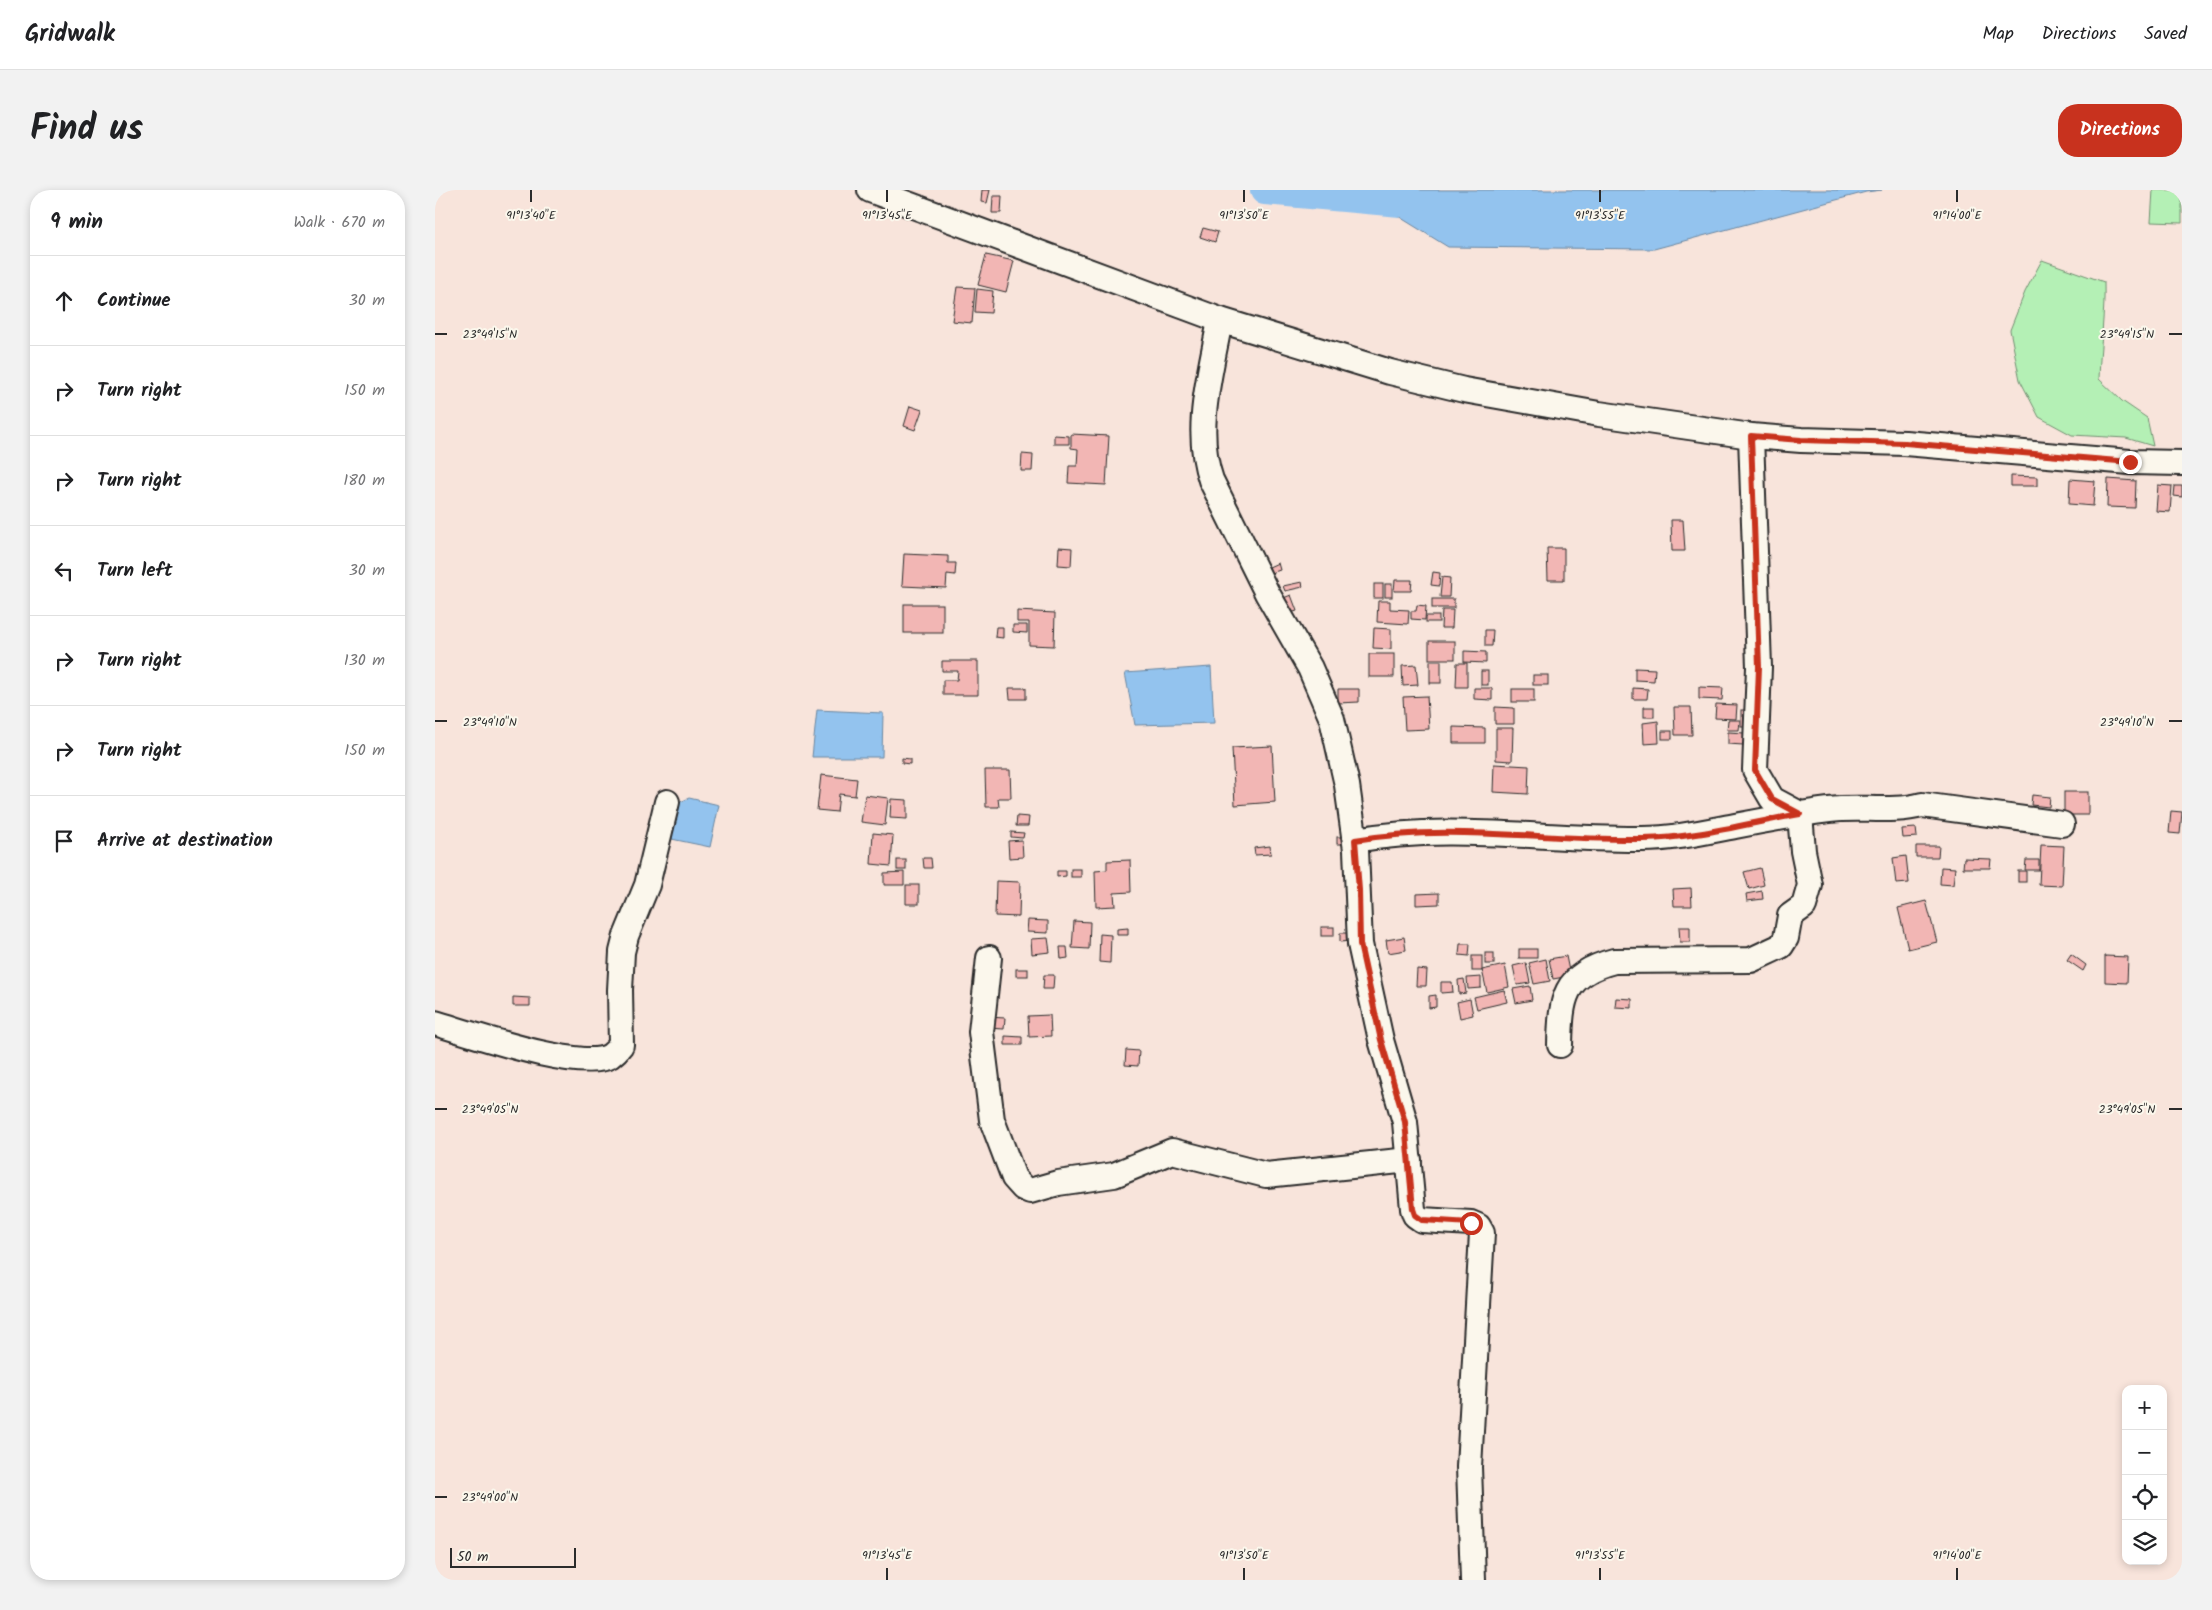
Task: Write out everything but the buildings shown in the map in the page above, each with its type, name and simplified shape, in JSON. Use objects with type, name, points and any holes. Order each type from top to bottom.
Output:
[{"type":"street","points":[[870,190],[1220,320],[1390,372],[1464,390],[1599,414],[1751,436],[1801,440],[1905,443],[2130,462],[2182,463]]},
{"type":"street","points":[[1220,320],[1202,440],[1204,460],[1211,480],[1267,593],[1310,668],[1332,720],[1347,785],[1355,840],[1359,890],[1360,944],[1381,1040],[1405,1122],[1413,1209],[1415,1215],[1422,1220],[1471,1223],[1478,1226],[1482,1233],[1469,1467],[1473,1580]]},
{"type":"street","points":[[1751,436],[1759,667],[1755,770],[1772,799],[1800,814]]},
{"type":"street","points":[[435,1023],[544,1055],[574,1060],[609,1057],[615,1052],[621,1045],[620,990],[622,952],[626,936],[647,885],[667,802]]},
{"type":"street","points":[[1355,840],[1381,835],[1451,831],[1539,837],[1643,839],[1685,836],[1800,814],[1848,808],[1908,808],[1922,805],[2062,824]]},
{"type":"street","points":[[1560,1045],[1561,1012],[1566,993],[1582,975],[1595,966],[1614,961],[1751,960],[1781,946],[1786,938],[1790,916],[1804,906],[1810,885],[1803,852],[1800,814]]},
{"type":"street","points":[[989,958],[981,1032],[992,1120],[1014,1178],[1023,1188],[1030,1191],[1058,1183],[1113,1176],[1171,1151],[1265,1176],[1409,1160]]},
{"type":"green space","points":[[2153,190],[2182,190],[2182,223],[2151,222]]},
{"type":"green space","points":[[2042,260],[2104,282],[2099,379],[2122,401],[2147,418],[2153,446],[2126,438],[2072,435],[2039,417],[2020,380],[2010,330],[2025,292]]},
{"type":"water","points":[[1407,190],[1882,190],[1866,192],[1654,249],[1448,247],[1372,200]]},
{"type":"water","points":[[1211,667],[1214,723],[1135,725],[1125,673]]},
{"type":"water","points":[[817,710],[883,713],[882,757],[812,757]]},
{"type":"water","points":[[689,798],[719,805],[710,847],[662,837],[672,806]]},
{"type":"waterway","points":[[1265,190],[1412,203]]},
{"type":"route","points":[[1471,1223],[1422,1220],[1415,1215],[1413,1209],[1405,1122],[1381,1040],[1360,944],[1358,919],[1359,890],[1355,840],[1381,835],[1451,831],[1539,837],[1643,839],[1685,836],[1800,814],[1772,799],[1755,770],[1759,667],[1751,436],[1801,440],[1905,443],[2130,462]]}]
